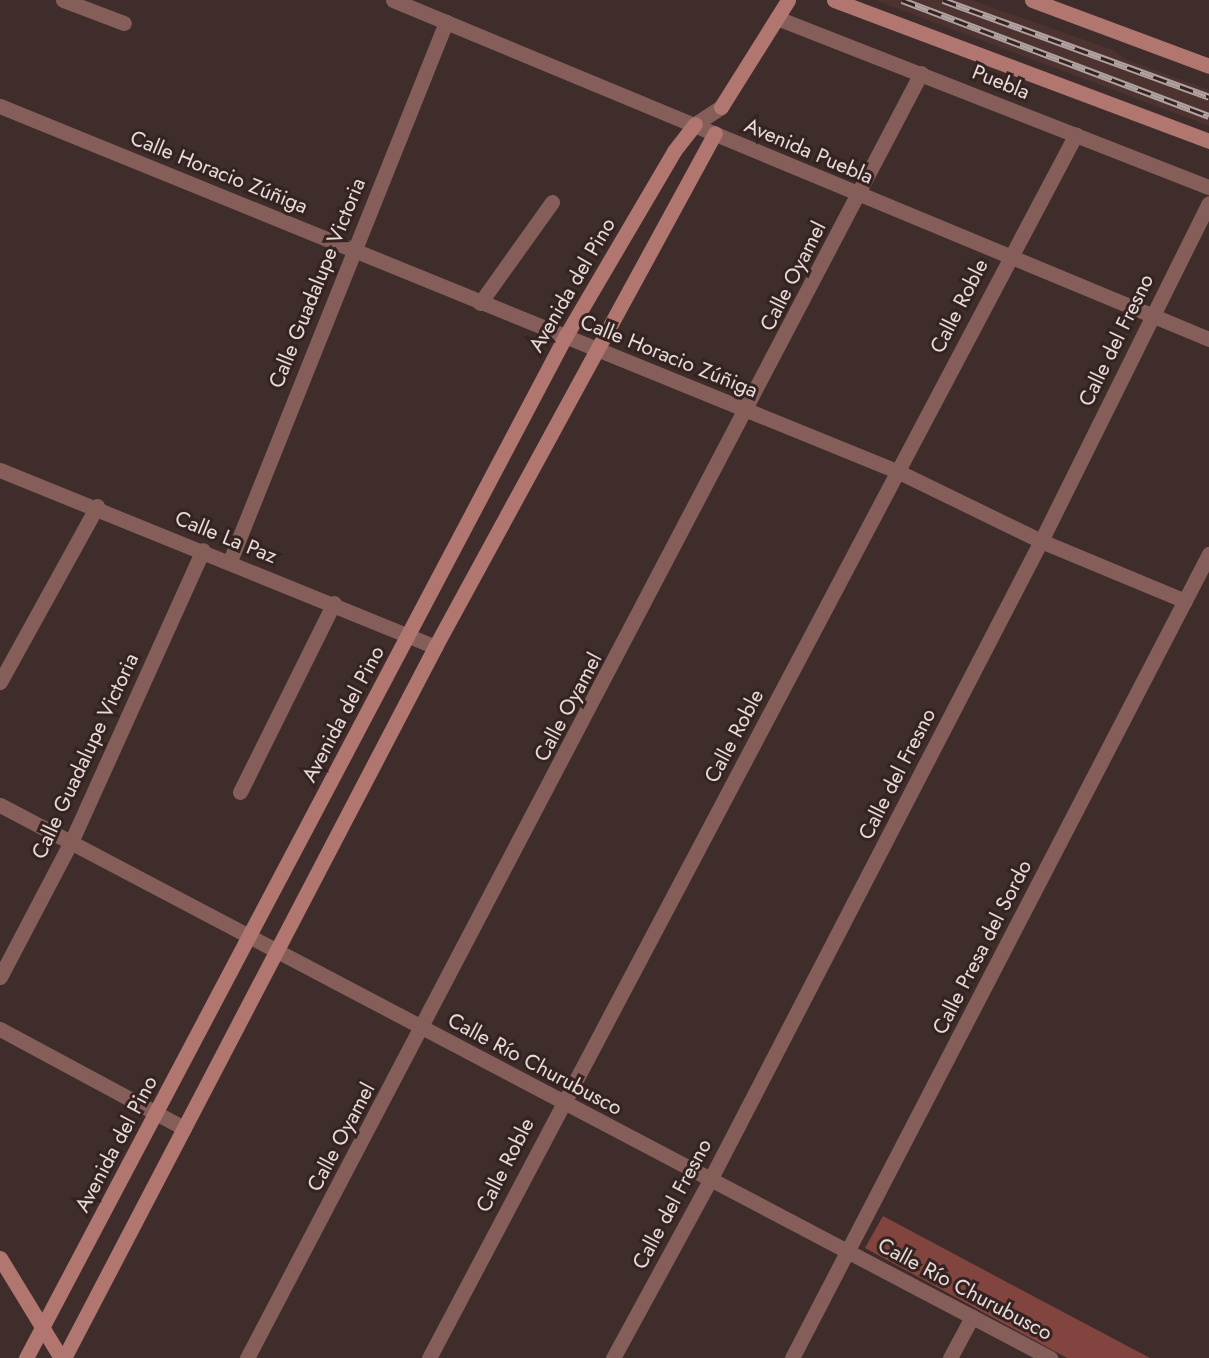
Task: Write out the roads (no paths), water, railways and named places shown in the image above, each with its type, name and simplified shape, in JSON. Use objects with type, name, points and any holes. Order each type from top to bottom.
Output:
[{"type":"main road","name":"Avenida del Pino","points":[[721,107],[788,0]]},
{"type":"main road","points":[[834,0],[1209,141]]},
{"type":"main road","points":[[1032,0],[1209,66]]},
{"type":"main road","name":"Avenida del Pino","points":[[26,1358],[566,337],[674,151],[696,124]]},
{"type":"main road","name":"Avenida del Pino","points":[[63,1358],[279,953],[435,647],[715,133]]},
{"type":"main road","points":[[0,1258],[42,1329],[63,1358]]},
{"type":"street","points":[[63,0],[124,23]]},
{"type":"street","name":"Avenida Puebla","points":[[393,0],[1209,339]]},
{"type":"street","name":"Puebla","points":[[777,18],[1209,187]]},
{"type":"street","name":"Calle Guadalupe Victoria","points":[[230,561],[352,249],[446,22]]},
{"type":"street","name":"Calle Oyamel","points":[[247,1358],[747,411],[921,73]]},
{"type":"street","name":"Calle Horacio Zúñiga","points":[[0,106],[899,472],[1041,541],[1185,601]]},
{"type":"street","name":"Avenida del Pino","points":[[696,124],[721,107]]},
{"type":"street","name":"Avenida del Pino","points":[[715,133],[721,107]]},
{"type":"street","name":"Calle Roble","points":[[429,1358],[562,1102],[899,472],[1008,257],[1076,134]]},
{"type":"street","points":[[480,303],[552,202]]},
{"type":"street","name":"Calle del Fresno","points":[[613,1358],[710,1180],[1041,541],[1151,315],[1209,204]]},
{"type":"street","name":"Calle La Paz","points":[[0,470],[97,506],[435,647]]},
{"type":"street","points":[[0,682],[97,506]]},
{"type":"street","name":"Calle Guadalupe Victoria","points":[[0,977],[72,840],[203,550]]},
{"type":"street","name":"Calle Presa del Sordo","points":[[792,1358],[1209,554]]},
{"type":"street","points":[[240,792],[334,603]]},
{"type":"street","name":"Calle Río Churubusco","points":[[0,805],[72,840],[249,938],[1050,1358]]},
{"type":"street","points":[[0,1029],[184,1128]]},
{"type":"street","points":[[950,1358],[972,1317]]},
{"type":"railway","points":[[902,0],[1209,116]]},
{"type":"railway","points":[[943,0],[1209,97]]}]
